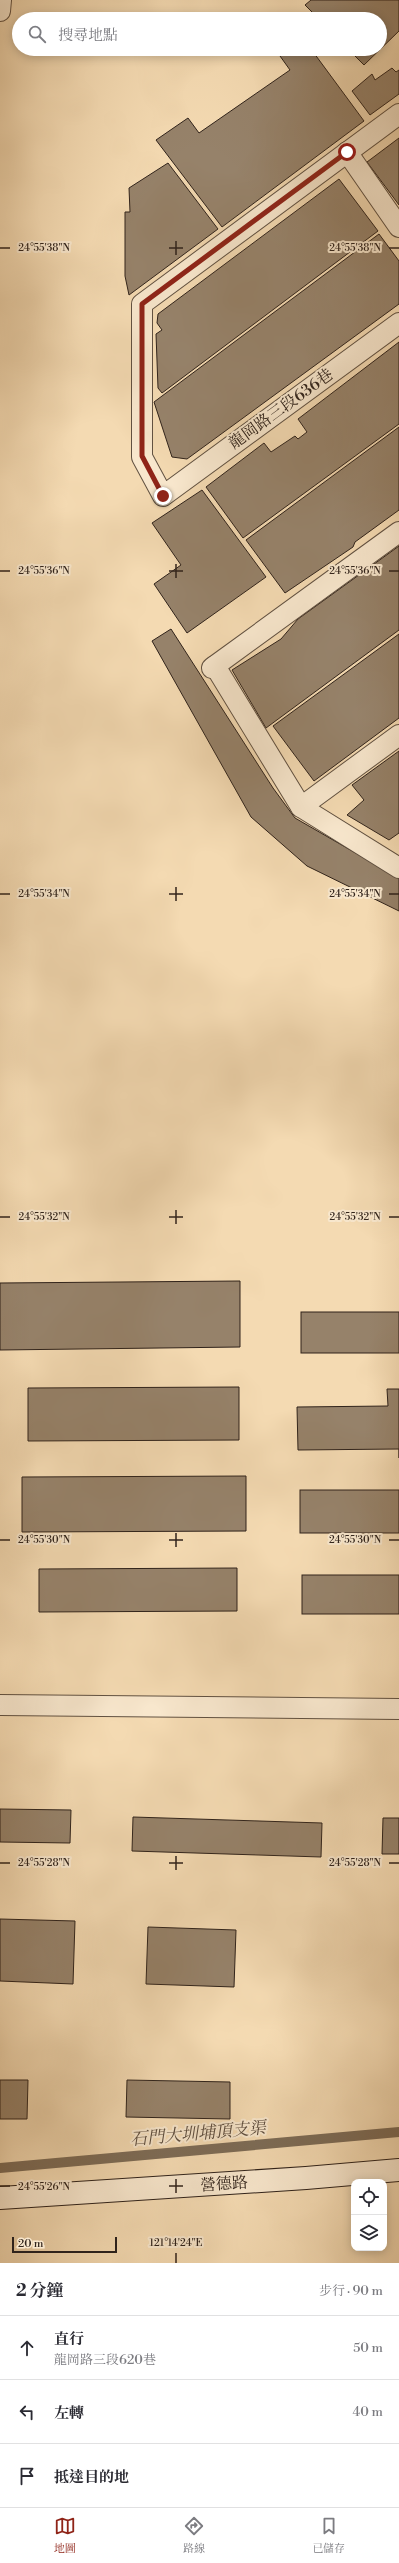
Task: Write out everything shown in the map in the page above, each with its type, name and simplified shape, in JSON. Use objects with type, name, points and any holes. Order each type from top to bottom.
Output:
[{"type":"street","name":"營德路","points":[[0,2198],[306,2178],[399,2170]]},
{"type":"lane","points":[[0,0],[0,10]]},
{"type":"lane","points":[[399,114],[347,152],[399,227]]},
{"type":"lane","name":"龍岡路三段636巷","points":[[347,152],[142,304],[142,456],[163,496],[399,323]]},
{"type":"lane","points":[[399,532],[213,667],[301,807],[399,868]]},
{"type":"lane","points":[[301,807],[399,735]]},
{"type":"lane","points":[[0,1705],[399,1709]]},
{"type":"building","points":[[311,0],[399,0],[399,31],[387,43],[387,12],[312,12],[305,5]]},
{"type":"building","points":[[280,56],[316,56],[364,121],[222,227],[156,140],[188,118],[199,133],[290,70]]},
{"type":"building","points":[[355,56],[373,56],[364,65]]},
{"type":"building","points":[[392,68],[396,72],[399,70],[399,94],[370,115],[352,91],[372,74],[375,80]]},
{"type":"building","points":[[399,138],[399,205],[367,162]]},
{"type":"building","points":[[168,163],[218,229],[129,295],[125,276],[125,212],[130,212],[129,188]]},
{"type":"building","points":[[339,179],[378,231],[162,393],[158,388],[156,334],[162,330],[157,323],[158,314]]},
{"type":"building","points":[[379,234],[399,261],[399,304],[187,459],[172,457],[154,402]]},
{"type":"building","points":[[399,342],[399,424],[243,538],[206,487],[264,443],[271,452],[295,436],[298,439],[307,432],[298,419]]},
{"type":"building","points":[[399,427],[399,510],[355,542],[353,547],[285,593],[246,540]]},
{"type":"building","points":[[202,490],[266,577],[187,633],[154,584],[181,565],[152,523]]},
{"type":"building","points":[[399,546],[399,630],[266,728],[232,670],[281,639],[298,619]]},
{"type":"building","points":[[171,629],[273,788],[295,818],[399,878],[399,911],[307,866],[251,817],[152,641]]},
{"type":"building","points":[[399,634],[399,718],[314,781],[273,726]]},
{"type":"building","points":[[399,751],[399,833],[389,840],[347,815],[364,800],[352,785]]},
{"type":"building","points":[[240,1281],[240,1347],[0,1350],[0,1283]]},
{"type":"building","points":[[301,1312],[399,1312],[399,1353],[301,1353]]},
{"type":"building","points":[[239,1387],[239,1440],[28,1441],[28,1388]]},
{"type":"building","points":[[387,1389],[399,1389],[399,1449],[298,1450],[297,1407],[388,1406]]},
{"type":"building","points":[[246,1476],[246,1531],[22,1532],[22,1477]]},
{"type":"building","points":[[300,1490],[399,1490],[399,1533],[300,1533]]},
{"type":"building","points":[[237,1568],[237,1611],[39,1612],[39,1569]]},
{"type":"building","points":[[302,1575],[399,1575],[399,1614],[302,1614]]},
{"type":"building","points":[[0,1809],[71,1810],[70,1843],[0,1842]]},
{"type":"building","points":[[133,1817],[322,1823],[321,1857],[132,1851]]},
{"type":"building","points":[[383,1818],[399,1818],[399,1854],[382,1854]]},
{"type":"building","points":[[0,1919],[75,1921],[73,1984],[0,1981]]},
{"type":"building","points":[[148,1927],[236,1930],[234,1987],[146,1984]]},
{"type":"building","points":[[0,2080],[28,2080],[27,2119],[0,2119]]},
{"type":"building","points":[[127,2080],[230,2082],[230,2119],[126,2117]]},
{"type":"waterway","name":"石門大圳埔頂支渠","points":[[0,2168],[399,2132]]},
{"type":"route","points":[[163,496],[142,456],[142,304],[347,152]]}]
